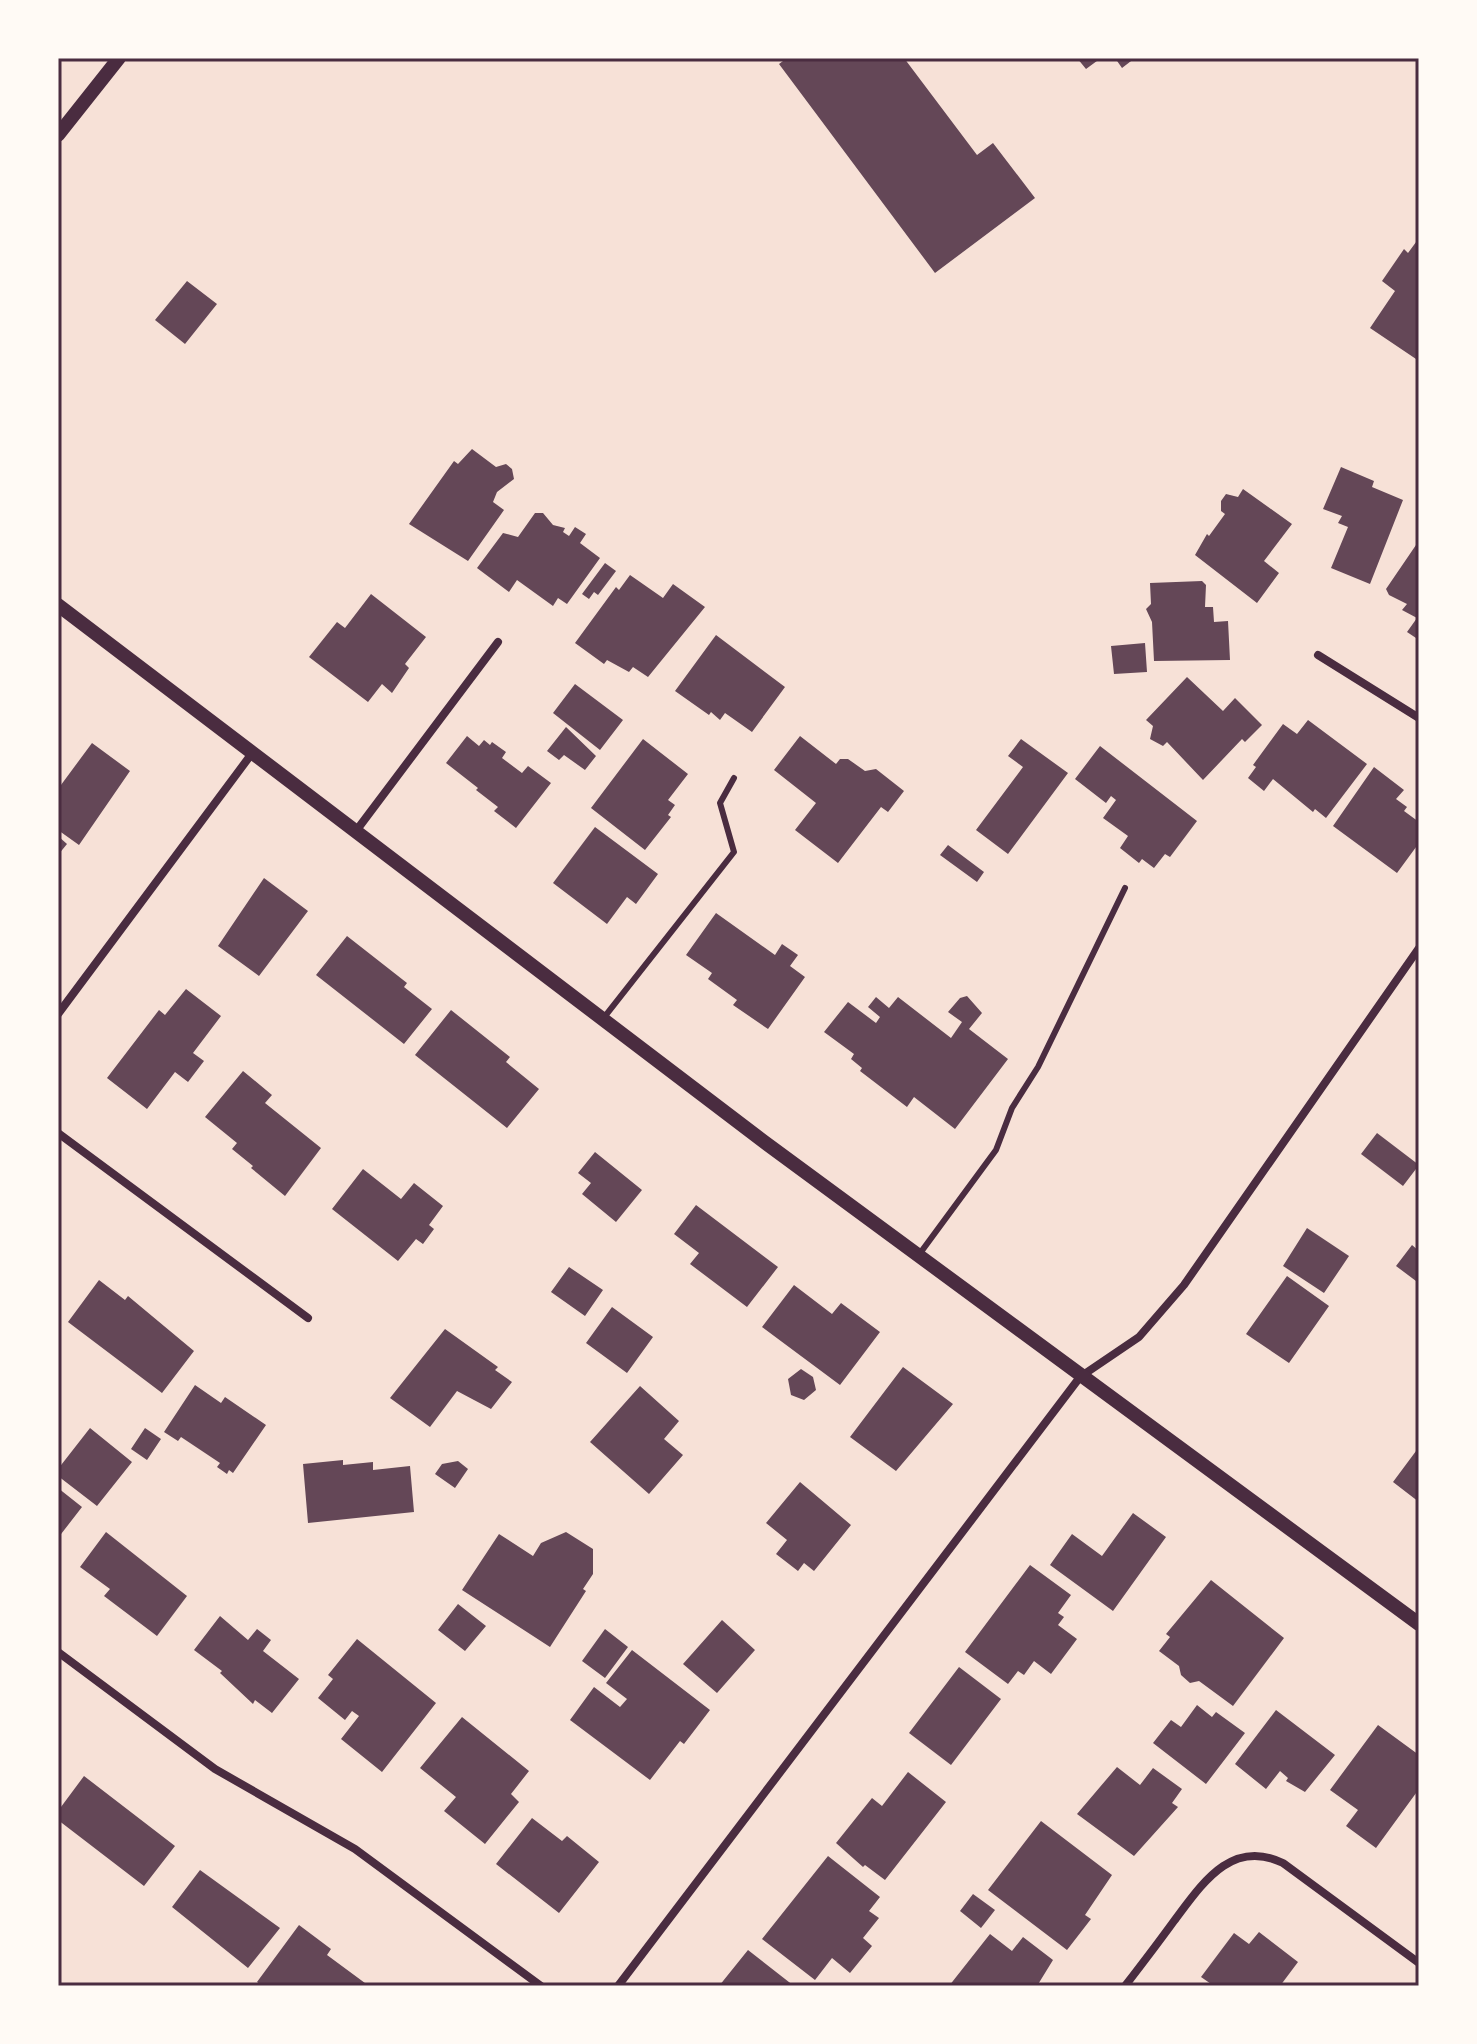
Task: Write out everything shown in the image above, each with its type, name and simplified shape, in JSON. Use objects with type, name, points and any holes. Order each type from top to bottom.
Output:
[{"type":"street","points":[[58,135],[119,58]]},
{"type":"street","points":[[58,605],[602,1020],[1080,1377],[1419,1624]]},
{"type":"street","points":[[356,831],[498,642]]},
{"type":"street","points":[[1318,655],[1419,718]]},
{"type":"street","points":[[58,1014],[253,752]]},
{"type":"street","points":[[618,1986],[1080,1377],[1139,1337],[1184,1285],[1419,948]]},
{"type":"street","points":[[58,1133],[308,1318]]},
{"type":"street","points":[[58,1652],[215,1769],[355,1849],[541,1986]]},
{"type":"street","points":[[1125,1986],[1209,1876],[1232,1859],[1247,1856],[1272,1858],[1283,1863],[1419,1963]]},
{"type":"lane","points":[[602,1020],[734,852],[720,803],[734,778]]},
{"type":"lane","points":[[918,1256],[996,1150],[1012,1108],[1038,1067],[1125,888]]},
{"type":"building","points":[[787,58],[904,58],[977,155],[993,143],[1035,198],[935,273],[779,64]]},
{"type":"building","points":[[1077,58],[1101,58],[1086,69]]},
{"type":"building","points":[[1115,58],[1135,58],[1122,68]]},
{"type":"building","points":[[1419,238],[1419,359],[1416,359],[1370,328],[1395,291],[1382,281],[1404,249],[1408,253]]},
{"type":"building","points":[[187,281],[217,304],[185,344],[155,320]]},
{"type":"building","points":[[472,449],[496,467],[506,464],[512,469],[514,479],[497,492],[493,502],[504,510],[468,561],[409,524],[454,461],[458,464]]},
{"type":"building","points":[[1341,467],[1374,481],[1372,487],[1403,500],[1370,584],[1331,568],[1348,527],[1338,523],[1342,516],[1323,509]]},
{"type":"building","points":[[1243,489],[1292,524],[1264,561],[1279,573],[1257,603],[1195,555],[1207,534],[1209,536],[1225,514],[1221,511],[1221,501],[1226,494],[1238,497]]},
{"type":"building","points":[[535,513],[543,513],[553,525],[565,528],[563,532],[569,536],[575,527],[586,534],[580,543],[600,558],[567,604],[558,598],[553,606],[517,580],[509,592],[477,568],[503,533],[518,537]]},
{"type":"building","points":[[1416,545],[1419,547],[1419,640],[1407,632],[1417,618],[1402,610],[1407,604],[1389,595],[1386,589]]},
{"type":"building","points":[[605,563],[616,571],[598,595],[594,592],[589,599],[582,594]]},
{"type":"building","points":[[630,575],[663,598],[673,584],[705,607],[648,677],[633,667],[629,672],[607,660],[604,664],[575,643],[616,587],[619,590]]},
{"type":"building","points":[[1202,581],[1206,585],[1205,607],[1213,607],[1214,622],[1228,621],[1230,660],[1154,661],[1152,622],[1146,609],[1151,604],[1150,583]]},
{"type":"building","points":[[371,594],[426,637],[405,664],[409,668],[392,693],[382,684],[368,702],[309,657],[337,622],[345,628]]},
{"type":"building","points":[[716,635],[785,687],[752,732],[725,713],[720,720],[711,712],[709,715],[675,691]]},
{"type":"building","points":[[1145,643],[1147,672],[1114,674],[1111,646]]},
{"type":"building","points":[[1187,677],[1223,711],[1235,698],[1262,725],[1245,742],[1242,739],[1203,780],[1167,742],[1163,746],[1150,739],[1153,726],[1146,720]]},
{"type":"building","points":[[575,684],[623,720],[600,750],[553,713]]},
{"type":"building","points":[[1308,720],[1367,764],[1326,818],[1315,809],[1313,812],[1273,779],[1264,791],[1248,778],[1256,767],[1253,765],[1283,724],[1297,734]]},
{"type":"building","points":[[566,727],[596,756],[585,770],[564,755],[559,760],[547,751]]},
{"type":"building","points":[[467,736],[479,746],[484,740],[490,745],[492,742],[506,752],[502,758],[522,773],[528,766],[551,783],[516,828],[494,811],[498,807],[476,790],[478,788],[446,763]]},
{"type":"building","points":[[800,736],[836,764],[840,759],[848,759],[865,771],[876,769],[904,791],[888,812],[881,807],[838,863],[795,830],[816,803],[774,770]]},
{"type":"building","points":[[643,739],[688,774],[668,800],[675,805],[668,815],[671,817],[645,850],[591,808]]},
{"type":"building","points":[[1021,739],[1068,773],[1008,854],[976,830],[1023,767],[1008,756]]},
{"type":"building","points":[[92,743],[130,771],[79,845],[58,830],[58,789]]},
{"type":"building","points":[[1100,746],[1197,821],[1170,857],[1165,854],[1154,868],[1142,859],[1139,863],[1120,848],[1128,836],[1103,818],[1116,800],[1111,796],[1106,803],[1075,779]]},
{"type":"building","points":[[1374,767],[1404,790],[1396,799],[1407,807],[1404,811],[1419,822],[1419,843],[1397,873],[1333,826]]},
{"type":"building","points":[[595,827],[658,874],[636,904],[627,897],[607,924],[553,883]]},
{"type":"building","points":[[58,836],[67,844],[58,855]]},
{"type":"building","points":[[948,845],[984,872],[977,882],[940,855]]},
{"type":"building","points":[[264,878],[308,911],[259,976],[218,946]]},
{"type":"building","points":[[716,913],[775,955],[782,944],[798,955],[790,966],[805,977],[768,1029],[733,1005],[737,1000],[708,979],[712,973],[686,955]]},
{"type":"building","points":[[347,936],[407,983],[404,987],[432,1009],[404,1044],[316,975]]},
{"type":"building","points":[[186,989],[221,1016],[193,1053],[204,1061],[188,1082],[175,1072],[147,1109],[107,1078],[159,1010],[165,1015]]},
{"type":"building","points":[[967,996],[982,1013],[969,1029],[1008,1059],[955,1129],[914,1097],[907,1107],[860,1071],[862,1068],[851,1059],[854,1054],[824,1032],[848,1002],[876,1023],[880,1017],[868,1007],[876,997],[889,1008],[898,997],[951,1038],[962,1022],[948,1012],[960,998]]},
{"type":"building","points":[[451,1010],[510,1057],[506,1062],[539,1089],[507,1128],[415,1055]]},
{"type":"building","points":[[243,1071],[272,1095],[265,1103],[321,1148],[285,1196],[232,1149],[237,1143],[205,1117]]},
{"type":"building","points":[[1377,1133],[1419,1165],[1403,1186],[1361,1154]]},
{"type":"building","points":[[595,1152],[642,1190],[616,1222],[582,1194],[591,1183],[578,1173]]},
{"type":"building","points":[[363,1169],[401,1199],[414,1183],[443,1206],[429,1225],[434,1229],[423,1244],[416,1239],[398,1261],[332,1209]]},
{"type":"building","points":[[696,1205],[778,1267],[747,1307],[690,1264],[699,1253],[674,1234]]},
{"type":"building","points":[[1307,1228],[1349,1256],[1324,1293],[1283,1266]]},
{"type":"building","points":[[1412,1245],[1419,1251],[1416,1281],[1396,1266]]},
{"type":"building","points":[[569,1267],[603,1290],[585,1316],[551,1292]]},
{"type":"building","points":[[1287,1276],[1329,1306],[1289,1363],[1246,1334]]},
{"type":"building","points":[[99,1280],[125,1300],[128,1296],[194,1351],[162,1393],[68,1322]]},
{"type":"building","points":[[794,1285],[832,1314],[841,1303],[880,1332],[840,1385],[762,1327]]},
{"type":"building","points":[[612,1307],[653,1337],[627,1373],[586,1343]]},
{"type":"building","points":[[445,1329],[498,1367],[495,1370],[512,1382],[491,1409],[457,1391],[430,1427],[390,1398]]},
{"type":"building","points":[[903,1367],[953,1404],[896,1471],[850,1437]]},
{"type":"building","points":[[801,1369],[813,1377],[816,1390],[804,1400],[791,1395],[788,1379]]},
{"type":"building","points":[[195,1385],[221,1403],[225,1397],[266,1425],[233,1473],[229,1470],[227,1474],[217,1467],[220,1463],[181,1437],[178,1441],[164,1432]]},
{"type":"building","points":[[640,1386],[679,1421],[664,1439],[683,1455],[649,1494],[590,1442]]},
{"type":"building","points":[[90,1428],[132,1462],[97,1506],[58,1476],[58,1469]]},
{"type":"building","points":[[145,1428],[161,1439],[147,1460],[131,1449]]},
{"type":"building","points":[[1419,1447],[1419,1502],[1393,1482]]},
{"type":"building","points":[[343,1460],[343,1465],[373,1462],[373,1470],[410,1466],[414,1512],[308,1523],[303,1464]]},
{"type":"building","points":[[458,1461],[468,1469],[455,1488],[435,1474],[442,1464]]},
{"type":"building","points":[[800,1482],[851,1525],[814,1571],[804,1563],[798,1571],[776,1554],[787,1540],[766,1523]]},
{"type":"building","points":[[58,1488],[82,1507],[58,1538]]},
{"type":"building","points":[[1133,1513],[1166,1537],[1113,1611],[1050,1565],[1072,1534],[1102,1556]]},
{"type":"building","points":[[106,1532],[187,1596],[157,1636],[104,1596],[110,1589],[80,1567]]},
{"type":"building","points":[[566,1532],[593,1549],[593,1574],[583,1589],[586,1591],[550,1647],[462,1590],[499,1534],[533,1556],[541,1543]]},
{"type":"building","points":[[1030,1565],[1071,1595],[1058,1613],[1064,1617],[1058,1625],[1077,1639],[1051,1674],[1034,1661],[1024,1675],[1018,1671],[1008,1684],[965,1652]]},
{"type":"building","points":[[1211,1580],[1284,1638],[1233,1706],[1199,1681],[1190,1683],[1181,1675],[1179,1666],[1159,1651],[1170,1637],[1166,1634]]},
{"type":"building","points":[[458,1604],[486,1626],[465,1651],[438,1630]]},
{"type":"building","points":[[220,1616],[248,1640],[257,1629],[271,1640],[263,1651],[299,1679],[272,1713],[255,1700],[253,1704],[220,1673],[222,1671],[194,1650]]},
{"type":"building","points":[[722,1620],[755,1650],[717,1693],[683,1664]]},
{"type":"building","points":[[605,1629],[628,1647],[605,1678],[582,1661]]},
{"type":"building","points":[[357,1639],[436,1703],[382,1772],[341,1739],[359,1716],[352,1711],[345,1720],[318,1698],[333,1679],[328,1675]]},
{"type":"building","points":[[632,1650],[710,1710],[684,1744],[680,1741],[650,1780],[570,1720],[594,1687],[620,1707],[627,1699],[606,1683]]},
{"type":"building","points":[[959,1667],[1001,1699],[951,1765],[909,1733]]},
{"type":"building","points":[[1197,1705],[1212,1717],[1216,1712],[1245,1733],[1206,1784],[1153,1743],[1171,1720],[1181,1727]]},
{"type":"building","points":[[1276,1710],[1335,1755],[1305,1792],[1286,1781],[1288,1778],[1280,1771],[1266,1789],[1235,1764]]},
{"type":"building","points":[[462,1717],[529,1771],[511,1794],[519,1802],[485,1844],[444,1811],[456,1797],[420,1768]]},
{"type":"building","points":[[1378,1725],[1419,1755],[1419,1789],[1376,1848],[1346,1826],[1358,1810],[1330,1790]]},
{"type":"building","points":[[1117,1767],[1140,1785],[1153,1768],[1182,1789],[1172,1803],[1178,1807],[1134,1856],[1077,1814]]},
{"type":"building","points":[[908,1772],[946,1802],[885,1880],[865,1865],[863,1867],[836,1843],[872,1798],[882,1806]]},
{"type":"building","points":[[84,1776],[175,1846],[144,1886],[58,1820],[58,1811]]},
{"type":"building","points":[[532,1818],[562,1841],[567,1836],[599,1862],[559,1913],[496,1864]]},
{"type":"building","points":[[1041,1821],[1112,1875],[1085,1915],[1091,1919],[1067,1950],[988,1890]]},
{"type":"building","points":[[828,1856],[880,1897],[869,1911],[879,1918],[863,1938],[872,1946],[850,1973],[832,1958],[815,1980],[762,1939]]},
{"type":"building","points":[[200,1870],[280,1928],[248,1968],[172,1907]]},
{"type":"building","points":[[973,1894],[995,1910],[981,1928],[960,1911]]},
{"type":"building","points":[[299,1925],[331,1949],[327,1955],[369,1986],[262,1986],[257,1982]]},
{"type":"building","points":[[1259,1932],[1298,1962],[1280,1986],[1214,1986],[1201,1977],[1234,1933],[1249,1944]]},
{"type":"building","points":[[990,1934],[1012,1951],[1023,1937],[1053,1960],[1037,1986],[949,1986]]},
{"type":"building","points":[[748,1950],[794,1986],[719,1986]]}]
